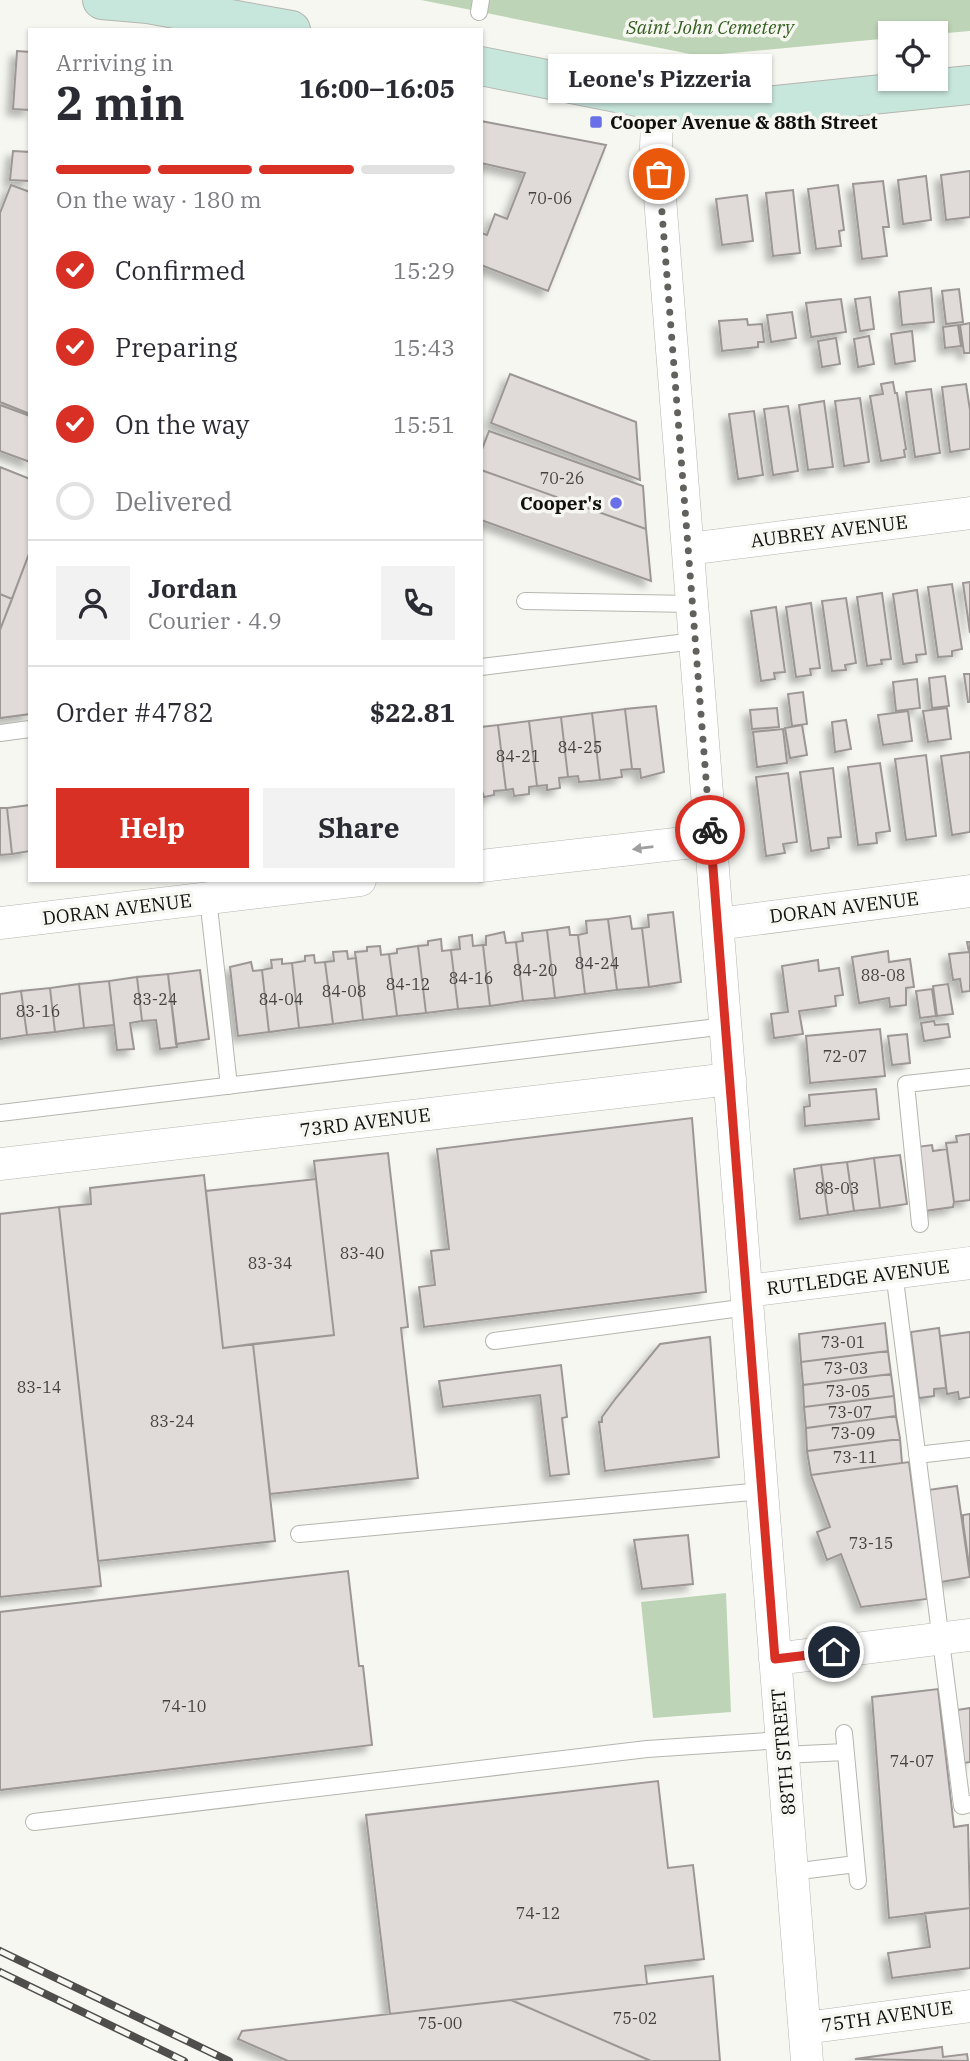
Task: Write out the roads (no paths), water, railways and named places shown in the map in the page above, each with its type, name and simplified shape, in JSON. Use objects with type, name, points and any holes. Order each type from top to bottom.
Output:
[{"type":"main road","points":[[102,0],[148,4],[280,28]]},
{"type":"main road","points":[[483,66],[697,108],[737,109],[970,85]]},
{"type":"street","name":"88TH STREET","points":[[661,103],[656,147],[807,2061]]},
{"type":"street","name":"AUBREY AVENUE","points":[[688,549],[970,513]]},
{"type":"street","points":[[483,866],[711,840]]},
{"type":"street","name":"DORAN AVENUE","points":[[0,923],[194,892],[332,882]]},
{"type":"street","name":"DORAN AVENUE","points":[[718,924],[970,891]]},
{"type":"street","name":"73RD AVENUE","points":[[0,1164],[730,1080]]},
{"type":"street","name":"RUTLEDGE AVENUE","points":[[747,1299],[894,1272],[970,1263]]},
{"type":"street","points":[[775,1659],[955,1637]]},
{"type":"street","name":"75TH AVENUE","points":[[805,2028],[970,2006]]},
{"type":"lane","points":[[525,601],[692,604]]},
{"type":"lane","points":[[483,667],[695,641]]},
{"type":"lane","points":[[0,733],[28,729]]},
{"type":"lane","points":[[194,892],[229,1086]]},
{"type":"lane","points":[[0,1113],[726,1026]]},
{"type":"lane","points":[[920,1224],[906,1084],[970,1077]]},
{"type":"lane","points":[[894,1272],[917,1455],[955,1637],[945,1663],[962,1806],[970,1804]]},
{"type":"lane","points":[[494,1342],[747,1299]]},
{"type":"lane","points":[[917,1455],[970,1449]]},
{"type":"lane","points":[[299,1534],[762,1491]]},
{"type":"lane","points":[[844,1733],[858,1881]]},
{"type":"lane","points":[[34,1822],[647,1749],[783,1748],[845,1752]]},
{"type":"lane","points":[[792,1872],[856,1864]]},
{"type":"railway","points":[[0,1951],[229,2061]]},
{"type":"railway","points":[[0,1972],[184,2061]]},
{"type":"place","name":"Cooper Avenue & 88th Street","points":[[596,122]]},
{"type":"place","name":"Leone's Pizzeria","points":[[659,174]]},
{"type":"place","name":"Cooper's","points":[[616,503]]},
{"type":"park label","name":"Saint John Cemetery","points":[[710,27]]}]
